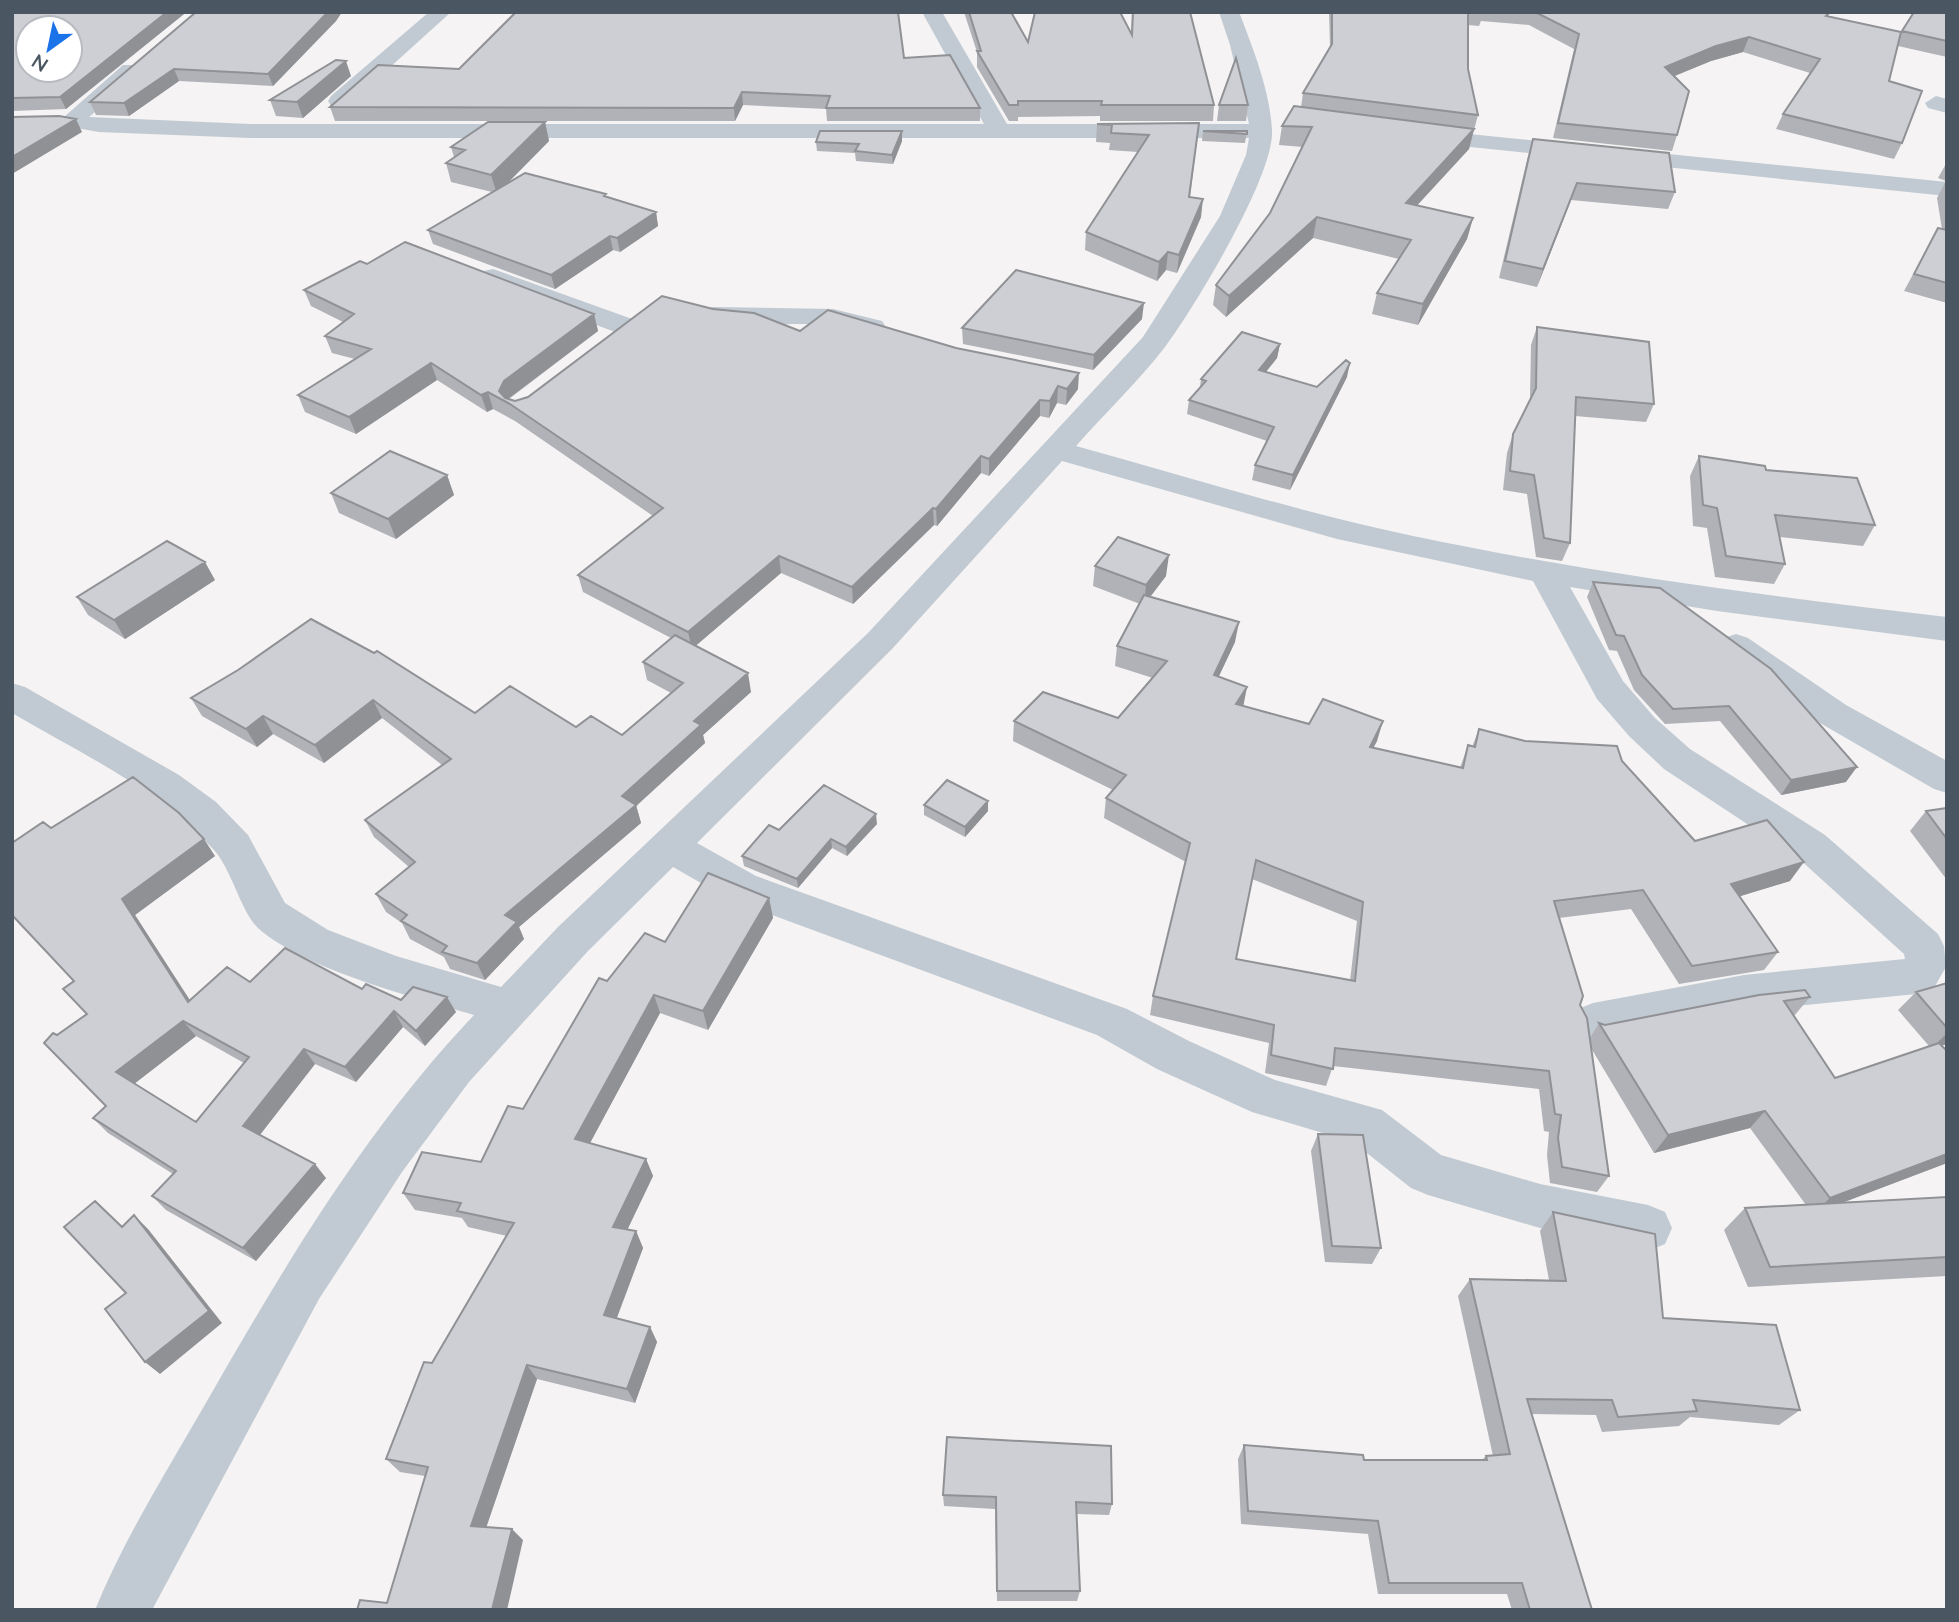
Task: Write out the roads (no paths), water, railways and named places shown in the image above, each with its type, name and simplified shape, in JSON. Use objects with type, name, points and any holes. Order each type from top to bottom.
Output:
[{"type":"street","points":[[932,12],[999,131]]},
{"type":"street","points":[[123,1610],[146,1561],[302,1282],[386,1157],[453,1068],[573,939],[880,640],[1058,450],[1101,384],[1154,342],[1232,216],[1258,155],[1268,119],[1229,12]]},
{"type":"street","points":[[306,131],[440,13]]},
{"type":"street","points":[[48,120],[73,119],[150,55]]},
{"type":"street","points":[[73,119],[78,123],[99,125],[306,131],[999,131],[1268,119]]},
{"type":"street","points":[[1392,132],[1947,189]]},
{"type":"street","points":[[465,267],[625,326]]},
{"type":"street","points":[[599,347],[650,307]]},
{"type":"street","points":[[692,310],[751,319],[830,316],[861,322],[901,339]]},
{"type":"street","points":[[1058,450],[1338,529],[1544,571],[1661,590],[1947,628]]},
{"type":"street","points":[[1544,571],[1610,690],[1642,727],[1677,759],[1811,846],[1923,946],[1927,963],[1924,971],[1916,976],[1744,993],[1593,1022]]},
{"type":"street","points":[[1661,590],[1833,714],[1947,779]]},
{"type":"street","points":[[12,696],[166,785],[202,812],[234,846],[271,915],[313,942],[391,972],[509,1007]]},
{"type":"street","points":[[670,846],[743,888],[1112,1022],[1173,1055],[1268,1098],[1366,1125],[1428,1173],[1540,1206],[1648,1228]]}]
